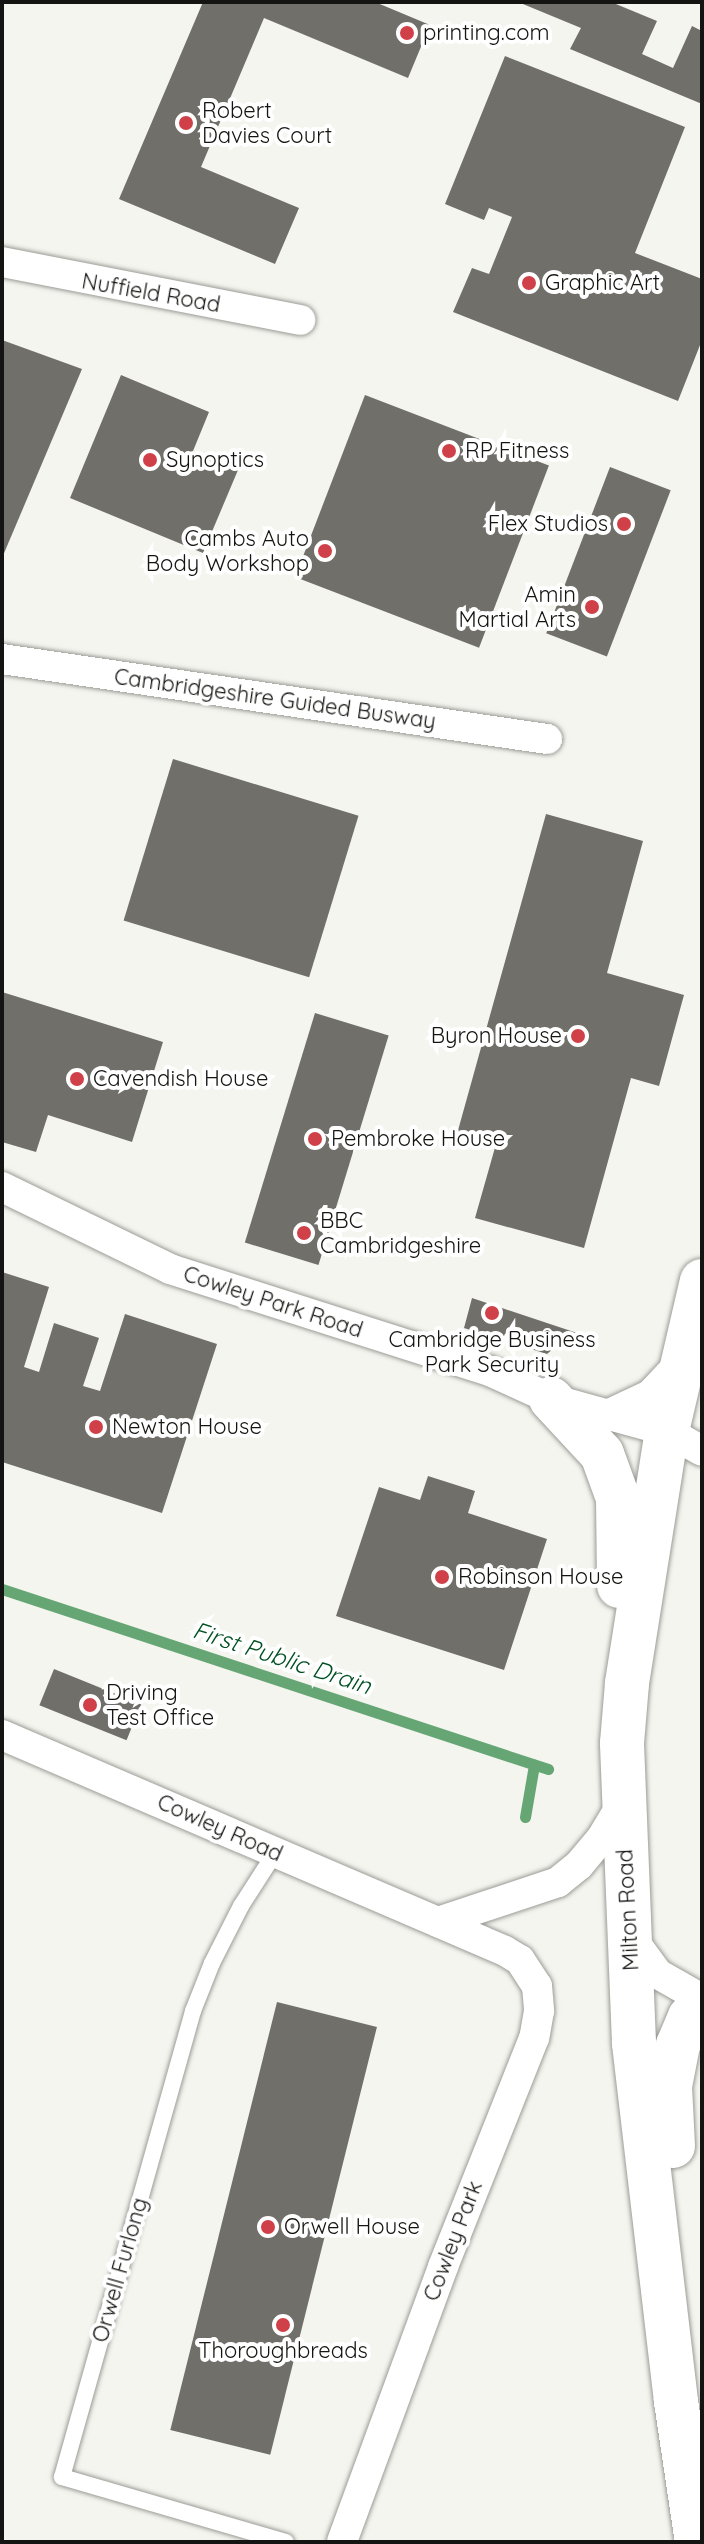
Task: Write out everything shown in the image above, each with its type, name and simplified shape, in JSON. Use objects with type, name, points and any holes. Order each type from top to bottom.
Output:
[{"type":"main road","name":"Milton Road","points":[[697,2542],[676,2401],[634,2043],[622,1743],[627,1683],[690,1430],[683,1360],[702,1281]]},
{"type":"main road","points":[[551,1399],[602,1454],[618,1498],[621,1522],[617,1643],[627,1683]]},
{"type":"main road","points":[[676,2401],[679,2250],[670,2086],[678,2045],[690,2017],[702,2008]]},
{"type":"street","name":"Nuffield Road","points":[[2,262],[300,320]]},
{"type":"street","name":"Cambridgeshire Guided Busway","points":[[2,659],[547,739]]},
{"type":"street","name":"Cowley Park Road","points":[[2,1187],[170,1269],[490,1371],[551,1399],[607,1415],[690,1430]]},
{"type":"street","points":[[607,1415],[650,1395],[683,1360]]},
{"type":"street","name":"Cowley Road","points":[[2,1735],[505,1951]]},
{"type":"street","points":[[438,1922],[558,1882],[579,1865],[601,1839],[625,1799]]},
{"type":"street","points":[[630,1936],[658,1974],[702,1999]]},
{"type":"street","name":"Cowley Park","points":[[342,2542],[454,2239],[534,2038],[539,2011],[537,1986],[520,1960],[505,1951]]},
{"type":"lane","name":"Orwell Furlong","points":[[275,1853],[241,1906],[212,1963],[193,2011],[62,2477],[286,2542]]},
{"type":"building","name":"Robert Davies Court","points":[[203,2],[375,2],[430,25],[408,78],[264,18],[201,167],[299,208],[275,264],[119,199]]},
{"type":"building","points":[[518,2],[611,2],[657,21],[642,54],[673,68],[692,26],[702,31],[702,104],[570,49],[581,28]]},
{"type":"building","points":[[505,56],[685,127],[635,253],[702,279],[702,340],[678,401],[453,312],[472,268],[489,274],[512,217],[489,208],[484,220],[445,204]]},
{"type":"building","points":[[2,340],[82,369],[2,558]]},
{"type":"building","name":"Synoptics","points":[[121,375],[209,412],[193,451],[238,470],[203,553],[70,498]]},
{"type":"building","points":[[365,395],[549,466],[479,648],[295,577]]},
{"type":"building","points":[[610,467],[671,490],[607,656],[546,633]]},
{"type":"building","points":[[173,759],[359,816],[309,977],[124,921]]},
{"type":"building","name":"Byron House","points":[[546,814],[643,841],[607,973],[684,995],[659,1086],[631,1078],[584,1248],[475,1218],[496,1144],[457,1134]]},
{"type":"building","name":"Cavendish House","points":[[2,992],[163,1042],[132,1142],[48,1115],[36,1152],[2,1142]]},
{"type":"building","name":"Pembroke House","points":[[315,1013],[389,1036],[318,1265],[245,1243]]},
{"type":"building","name":"Newton House","points":[[2,1272],[49,1287],[24,1367],[39,1372],[54,1323],[99,1338],[83,1386],[100,1391],[125,1314],[217,1344],[162,1513],[2,1462]]},
{"type":"building","name":"Cambridge Business Park Security","points":[[472,1298],[580,1334],[561,1342],[547,1354],[464,1328]]},
{"type":"building","name":"Robinson House","points":[[428,1476],[475,1491],[468,1513],[547,1539],[504,1670],[336,1616],[379,1487],[420,1500]]},
{"type":"building","name":"Driving Test Office","points":[[54,1669],[141,1704],[127,1740],[39,1705]]},
{"type":"building","name":"Orwell House","points":[[277,2002],[377,2027],[270,2455],[170,2430]]},
{"type":"waterway","name":"First Public Drain","points":[[2,1589],[548,1769]]},
{"type":"waterway","points":[[525,1817],[534,1765]]},
{"type":"place","name":"printing.com","points":[[407,33]]},
{"type":"place","name":"Robert Davies Court","points":[[186,123]]},
{"type":"place","name":"Graphic Art","points":[[529,283]]},
{"type":"place","name":"RP Fitness","points":[[449,451]]},
{"type":"place","name":"Synoptics","points":[[150,460]]},
{"type":"place","name":"Flex Studios","points":[[624,524]]},
{"type":"place","name":"Cambs Auto Body Workshop","points":[[325,551]]},
{"type":"place","name":"Amin Martial Arts","points":[[592,607]]},
{"type":"place","name":"Byron House","points":[[578,1036]]},
{"type":"place","name":"Cavendish House","points":[[77,1079]]},
{"type":"place","name":"Pembroke House","points":[[315,1139]]},
{"type":"place","name":"BBC Cambridgeshire","points":[[304,1233]]},
{"type":"place","name":"Cambridge Business Park Security","points":[[492,1313]]},
{"type":"place","name":"Newton House","points":[[96,1427]]},
{"type":"place","name":"Robinson House","points":[[442,1577]]},
{"type":"place","name":"Driving Test Office","points":[[90,1705]]},
{"type":"place","name":"Orwell House","points":[[268,2227]]},
{"type":"place","name":"Thoroughbreads","points":[[283,2325]]}]
